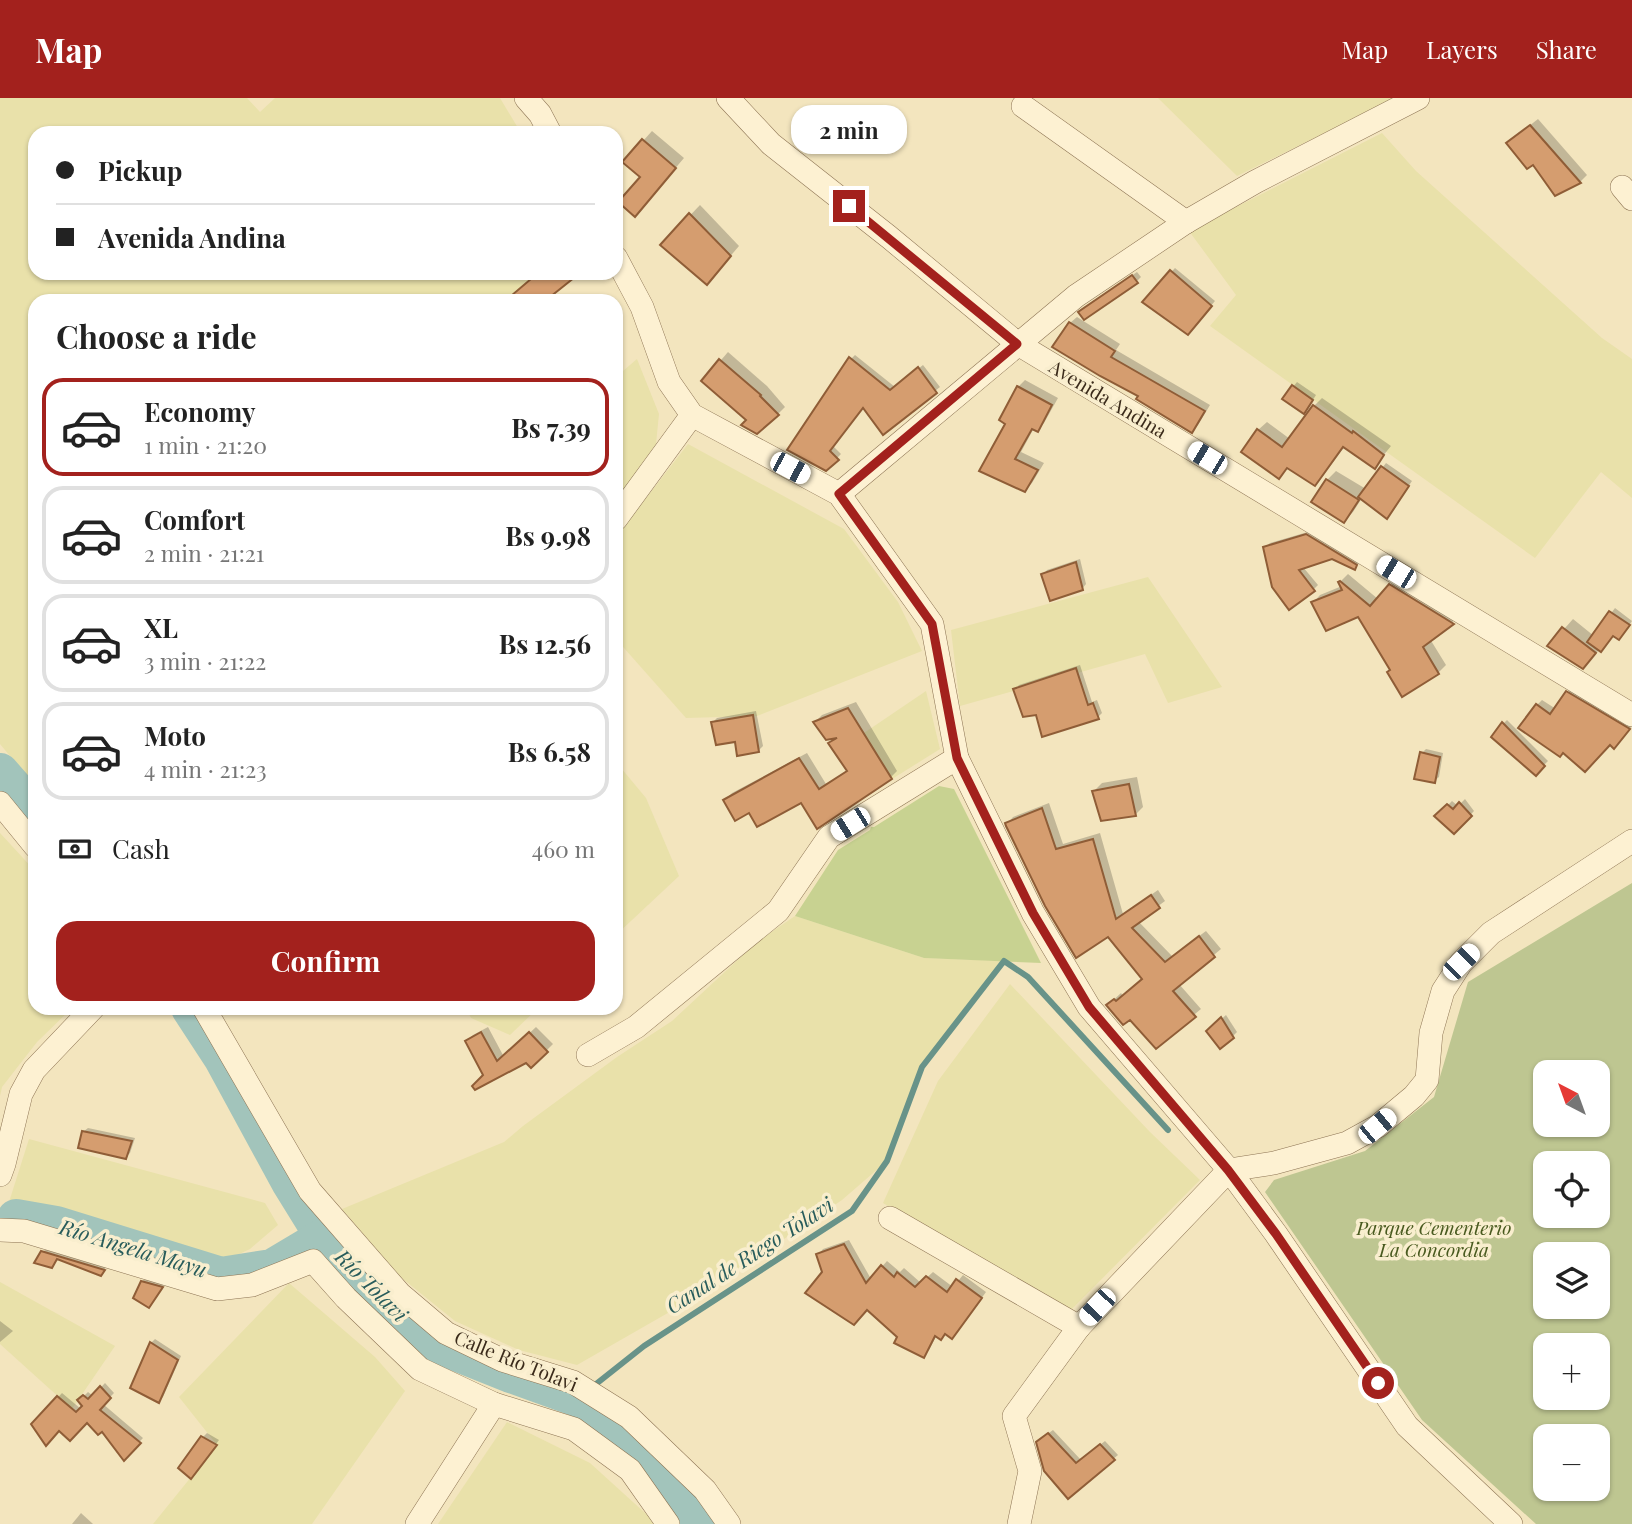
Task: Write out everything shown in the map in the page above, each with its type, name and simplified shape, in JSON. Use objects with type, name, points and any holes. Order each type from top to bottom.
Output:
[{"type":"street","points":[[528,98],[546,126]]},
{"type":"street","name":"Avenida Andina","points":[[728,98],[771,144],[1017,344],[1632,715]]},
{"type":"street","points":[[839,494],[1076,296],[1186,222],[1255,182],[1418,98]]},
{"type":"street","points":[[1023,106],[1186,222]]},
{"type":"street","points":[[623,271],[642,307],[669,382],[692,415],[839,494],[932,624],[957,758],[1033,913],[1089,1007],[1228,1170],[1276,1234],[1407,1426],[1511,1524]]},
{"type":"street","points":[[623,509],[692,415]]},
{"type":"street","points":[[588,1055],[636,1027],[778,911],[829,837],[957,758]]},
{"type":"street","points":[[0,803],[28,837]]},
{"type":"street","points":[[1019,1524],[1030,1471],[1014,1416],[1079,1327],[1228,1170],[1274,1163],[1347,1143],[1377,1126],[1414,1096],[1427,1080],[1431,1033],[1443,991],[1461,962],[1491,933],[1632,841]]},
{"type":"street","points":[[0,1175],[21,1094],[33,1070],[86,1015]]},
{"type":"street","name":"Calle Río Tolavi","points":[[208,1015],[310,1191],[400,1294],[446,1333],[502,1360],[573,1382],[629,1417],[705,1490],[729,1524]]},
{"type":"street","points":[[890,1218],[1079,1327]]},
{"type":"street","points":[[0,1230],[24,1231],[217,1289],[252,1285],[313,1261],[346,1298],[420,1369],[494,1404],[574,1429],[630,1470],[668,1524]]},
{"type":"street","points":[[417,1524],[494,1404]]},
{"type":"shaded area","points":[[0,98],[247,98],[260,112],[275,98],[500,98],[517,126],[28,126],[28,280],[534,280],[518,294],[28,294],[28,778],[0,744]]},
{"type":"shaded area","points":[[1158,98],[1396,98],[1237,176]]},
{"type":"shaded area","points":[[1382,133],[1416,171],[1602,338],[1632,359],[1632,498],[1601,472],[1535,558],[1210,326],[1236,295],[1189,231]]},
{"type":"shaded area","points":[[637,359],[659,414],[656,444],[623,492],[623,371]]},
{"type":"shaded area","points":[[688,444],[844,529],[898,602],[922,651],[757,716],[686,718],[623,647],[623,528]]},
{"type":"shaded area","points":[[1148,577],[1222,687],[1168,703],[1145,654],[960,706],[951,630]]},
{"type":"shaded area","points":[[926,691],[940,749],[892,779],[864,733]]},
{"type":"shaded area","points":[[623,770],[646,798],[679,876],[623,928]]},
{"type":"shaded area","points":[[0,833],[28,863],[28,1015],[65,1015],[37,1042],[2,1087],[0,1096]]},
{"type":"shaded area","points":[[795,916],[924,958],[1004,961],[922,1067],[887,1161],[842,1200],[708,1290],[577,1365],[519,1350],[455,1321],[398,1275],[342,1209],[504,1142],[617,1057],[672,1021],[757,942]]},
{"type":"shaded area","points":[[1010,984],[1150,1132],[1200,1180],[1068,1313],[883,1203],[938,1081]]},
{"type":"shaded area","points":[[470,1015],[531,1015],[510,1035]]},
{"type":"shaded area","points":[[29,1139],[265,1203],[278,1225],[250,1249],[222,1262],[9,1202]]},
{"type":"shaded area","points":[[0,1282],[115,1346],[72,1409],[0,1344]]},
{"type":"shaded area","points":[[289,1283],[375,1357],[405,1391],[312,1524],[153,1524],[217,1445],[179,1397]]},
{"type":"shaded area","points":[[507,1422],[590,1463],[655,1522],[654,1524],[438,1524]]},
{"type":"green space","points":[[939,786],[954,789],[1041,963],[924,958],[795,916],[838,850]]},
{"type":"green space","name":"Parque Cementerio La Concordia","points":[[1632,883],[1632,1524],[1536,1524],[1422,1420],[1265,1192],[1274,1180],[1365,1151],[1434,1097],[1468,982]]},
{"type":"building","points":[[1530,125],[1581,183],[1555,196],[1533,165],[1527,169],[1506,143]]},
{"type":"building","points":[[642,139],[676,168],[635,217],[623,206],[623,196],[640,177],[623,161]]},
{"type":"building","points":[[689,213],[731,256],[707,285],[660,245]]},
{"type":"building","points":[[1170,270],[1212,306],[1188,335],[1142,302]]},
{"type":"building","points":[[1132,275],[1138,283],[1084,320],[1078,312]]},
{"type":"building","points":[[530,280],[571,280],[554,294],[513,294]]},
{"type":"building","points":[[1069,322],[1115,351],[1111,357],[1205,411],[1192,433],[1136,399],[1138,396],[1052,347]]},
{"type":"building","points":[[849,357],[890,390],[918,367],[937,393],[883,435],[863,408],[830,451],[839,460],[826,471],[787,450]]},
{"type":"building","points":[[719,359],[761,395],[779,415],[757,434],[741,425],[746,420],[701,381]]},
{"type":"building","points":[[1292,385],[1313,400],[1304,414],[1282,399]]},
{"type":"building","points":[[1017,386],[1052,405],[1038,432],[1032,429],[1015,459],[1038,470],[1025,492],[979,471],[1005,424],[999,420]]},
{"type":"building","points":[[1313,405],[1384,455],[1375,469],[1343,447],[1315,486],[1287,468],[1279,479],[1241,452],[1257,429],[1282,447]]},
{"type":"building","points":[[1381,466],[1409,486],[1387,519],[1358,497]]},
{"type":"building","points":[[1326,479],[1359,500],[1344,523],[1311,502]]},
{"type":"building","points":[[1306,534],[1357,565],[1355,570],[1332,559],[1299,570],[1315,591],[1289,610],[1272,587],[1263,547]]},
{"type":"building","points":[[1076,562],[1083,590],[1050,601],[1041,574]]},
{"type":"building","points":[[1338,582],[1370,606],[1389,584],[1454,624],[1423,647],[1439,674],[1402,697],[1387,672],[1390,670],[1358,617],[1326,631],[1311,602],[1342,590]]},
{"type":"building","points":[[1609,611],[1630,625],[1619,640],[1613,636],[1601,652],[1587,642]]},
{"type":"building","points":[[1562,627],[1596,653],[1583,669],[1547,646]]},
{"type":"building","points":[[1076,668],[1088,705],[1093,703],[1099,719],[1042,737],[1036,715],[1023,717],[1013,689]]},
{"type":"building","points":[[1566,691],[1630,729],[1614,749],[1610,745],[1585,772],[1563,753],[1560,757],[1518,728],[1536,704],[1550,714]]},
{"type":"building","points":[[848,708],[892,779],[817,829],[801,803],[757,827],[749,813],[735,821],[723,800],[799,758],[819,789],[847,771],[828,743],[837,738],[826,740],[813,722]]},
{"type":"building","points":[[753,715],[759,752],[737,756],[735,742],[716,745],[711,722]]},
{"type":"building","points":[[1502,722],[1545,766],[1536,776],[1491,737]]},
{"type":"building","points":[[1420,752],[1440,757],[1435,783],[1414,779]]},
{"type":"building","points":[[1129,784],[1136,816],[1101,821],[1092,791]]},
{"type":"building","points":[[1459,802],[1472,816],[1454,834],[1434,816],[1447,804],[1453,809]]},
{"type":"building","points":[[1042,808],[1056,849],[1093,839],[1116,919],[1151,895],[1160,908],[1132,928],[1165,962],[1199,936],[1215,957],[1173,991],[1196,1017],[1156,1049],[1130,1020],[1123,1025],[1106,1005],[1114,999],[1116,1001],[1142,979],[1108,937],[1076,958],[1045,906],[1006,826],[1005,823]]},
{"type":"building","points":[[1221,1017],[1234,1038],[1220,1049],[1206,1031]]},
{"type":"building","points":[[481,1032],[497,1061],[529,1032],[548,1052],[531,1068],[526,1063],[475,1090],[472,1086],[483,1075],[465,1041]]},
{"type":"building","points":[[82,1131],[132,1141],[126,1159],[78,1148]]},
{"type":"building","points":[[844,1244],[866,1283],[881,1265],[894,1277],[897,1272],[915,1287],[926,1276],[947,1292],[956,1279],[982,1298],[952,1339],[945,1334],[941,1340],[935,1336],[924,1358],[894,1343],[897,1337],[867,1310],[854,1325],[805,1293],[822,1272],[816,1254]]},
{"type":"building","points":[[41,1251],[105,1270],[101,1276],[57,1259],[52,1268],[34,1263]]},
{"type":"building","points":[[141,1281],[163,1287],[149,1308],[133,1298]]},
{"type":"building","points":[[150,1342],[178,1360],[159,1403],[130,1388]]},
{"type":"building","points":[[100,1386],[111,1398],[100,1410],[141,1443],[124,1461],[102,1432],[98,1435],[87,1423],[70,1441],[59,1431],[46,1446],[31,1424],[57,1396],[76,1412],[82,1406],[77,1400],[83,1395],[88,1399]]},
{"type":"building","points":[[1048,1433],[1076,1463],[1100,1444],[1115,1460],[1068,1499],[1044,1471],[1036,1442]]},
{"type":"building","points":[[201,1436],[217,1445],[191,1479],[178,1468]]},
{"type":"waterway","name":"Río Tolavi","points":[[0,772],[28,804]]},
{"type":"waterway","name":"Canal de Riego Tolavi","points":[[591,1388],[644,1346],[852,1211],[887,1161],[922,1067],[1004,961],[1028,977],[1168,1130]]},
{"type":"waterway","name":"Río Tolavi","points":[[195,1015],[222,1057],[290,1182],[324,1237],[396,1315],[441,1346],[578,1398],[633,1441],[702,1524]]},
{"type":"waterway","name":"Río Angela Mayu","points":[[16,1218],[56,1225],[221,1276],[272,1268],[324,1237]]},
{"type":"route","points":[[849,206],[1017,344],[839,494],[932,624],[957,758],[1033,913],[1089,1007],[1228,1170],[1276,1234],[1378,1383]]}]
